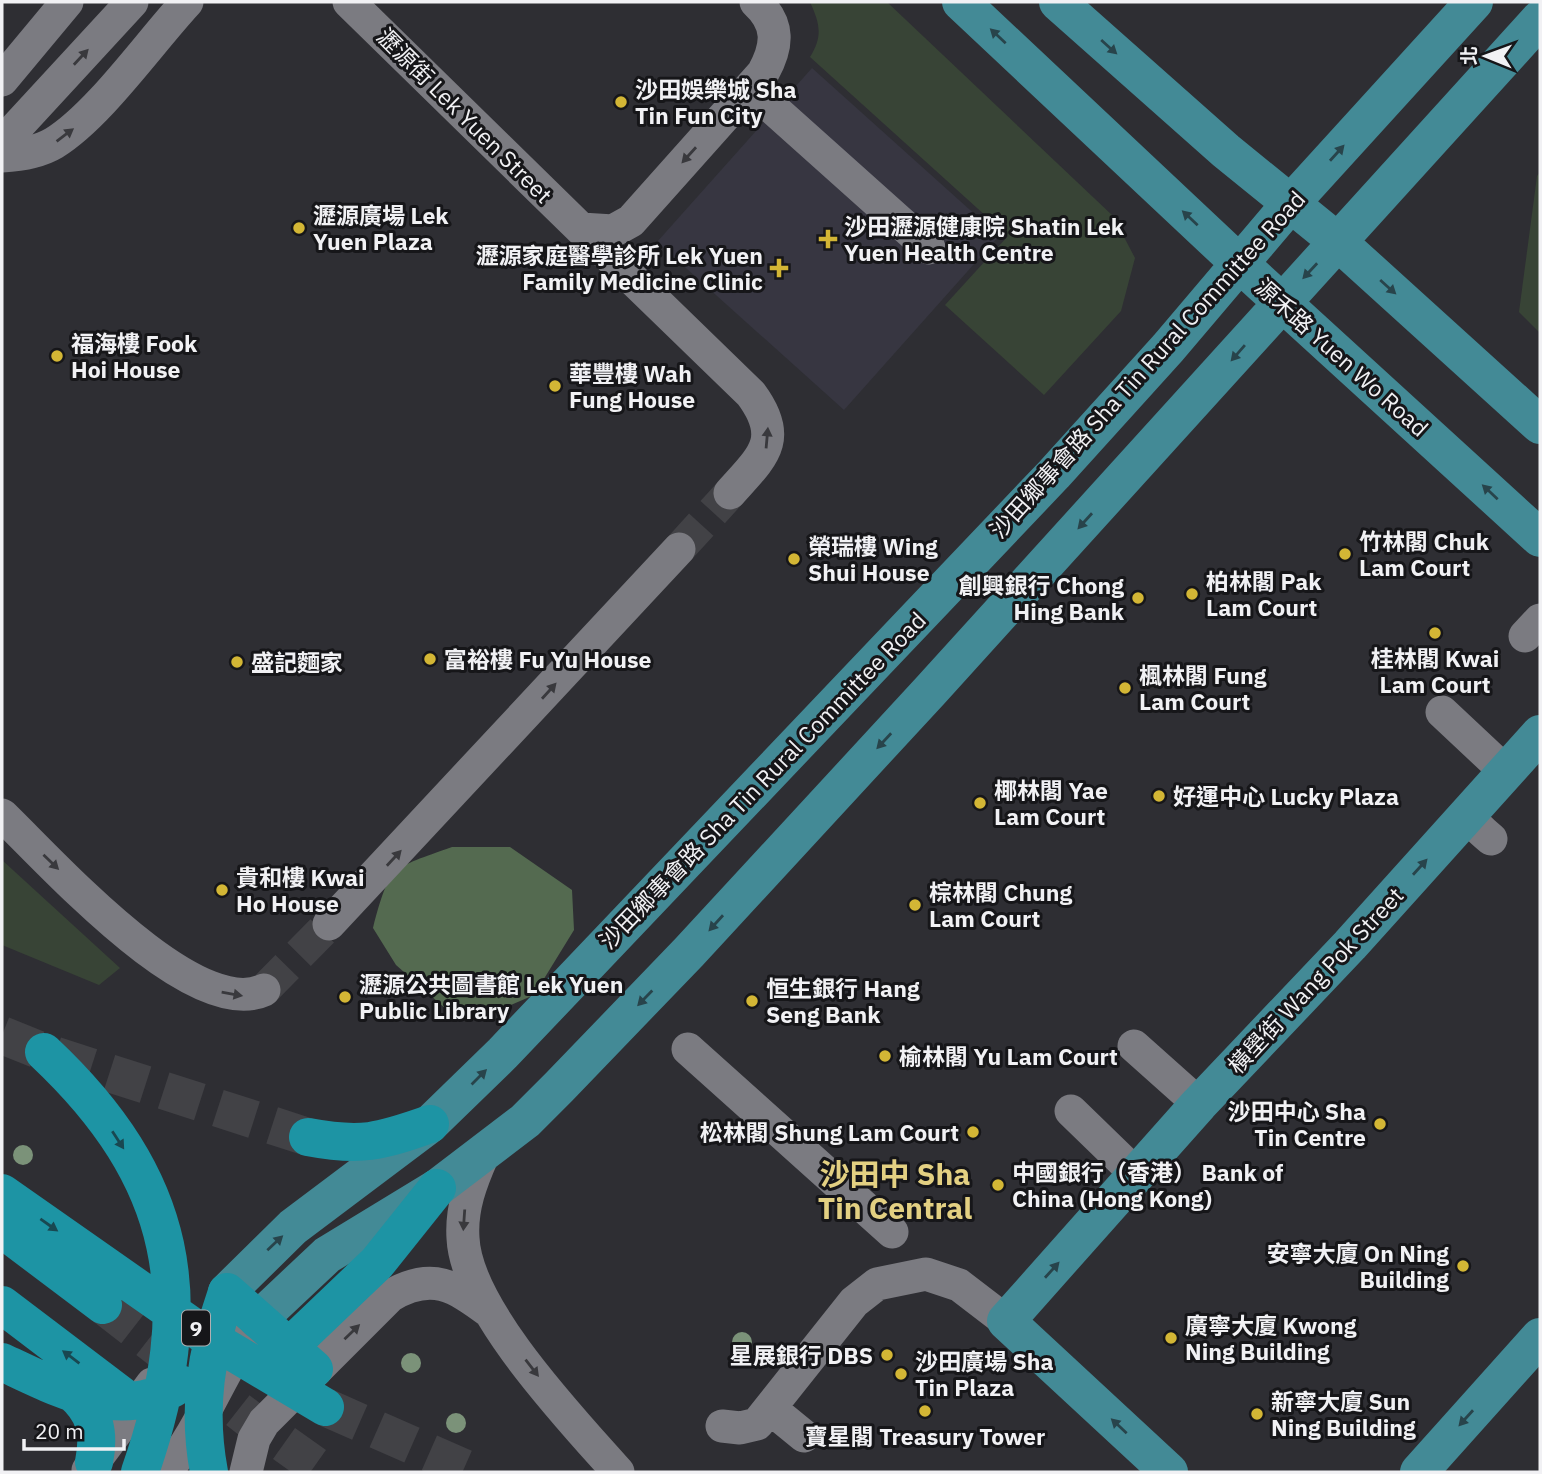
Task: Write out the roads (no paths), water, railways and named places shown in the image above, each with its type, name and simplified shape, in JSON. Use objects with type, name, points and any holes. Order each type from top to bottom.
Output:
[{"type":"highway","points":[[44,1052],[78,1084],[94,1104],[149,1190],[174,1291],[174,1330],[156,1387],[140,1472]]},
{"type":"highway","points":[[308,1137],[346,1144],[379,1142],[430,1124]]},
{"type":"highway","points":[[209,1472],[202,1418],[206,1366],[228,1292],[302,1358],[437,1188]]},
{"type":"highway","name":"9","points":[[2,1193],[125,1276],[206,1336],[325,1407]]},
{"type":"highway","points":[[2,1229],[103,1304]]},
{"type":"highway","points":[[2,1305],[222,1472]]},
{"type":"highway","points":[[2,1362],[72,1392],[99,1400],[156,1387],[206,1366],[258,1320]]},
{"type":"highway","points":[[72,1392],[86,1404],[95,1421],[98,1441],[91,1467]]},
{"type":"main road","name":"源禾路 Yuen Wo Road","points":[[961,2],[1240,264],[1540,538]]},
{"type":"main road","points":[[1058,2],[1226,151],[1338,242],[1540,425]]},
{"type":"main road","name":"沙田鄉事會路 Sha Tin Rural Committee Road","points":[[228,1292],[293,1227],[430,1124],[503,1053],[1054,474],[1291,203],[1474,2]]},
{"type":"main road","points":[[258,1320],[327,1255],[437,1188],[483,1155],[534,1112],[689,953],[1540,19]]},
{"type":"main road","name":"橫壆街 Wang Pok Street","points":[[1006,1321],[1138,1176],[1199,1104],[1343,953],[1540,734]]},
{"type":"main road","points":[[1006,1321],[1169,1472]]},
{"type":"main road","points":[[1421,1465],[1540,1337]]},
{"type":"street","points":[[2,80],[67,2]]},
{"type":"street","points":[[2,143],[132,2]]},
{"type":"street","points":[[2,156],[20,155],[52,145],[78,125],[187,2]]},
{"type":"street","name":"瀝源街 Lek Yuen Street","points":[[349,2],[751,394],[763,410],[770,433],[765,454],[730,493]]},
{"type":"street","points":[[581,229],[613,231],[631,221],[750,88],[774,54],[775,31],[764,9],[756,2]]},
{"type":"street","points":[[750,88],[929,248]]},
{"type":"street","points":[[329,924],[679,549]]},
{"type":"street","points":[[1442,712],[1496,782],[1473,807],[1472,818],[1476,826],[1491,839]]},
{"type":"street","points":[[2,814],[141,948],[203,985],[226,994],[250,997],[264,990]]},
{"type":"street","points":[[1134,1046],[1199,1104]]},
{"type":"street","points":[[688,1049],[892,1232]]},
{"type":"street","points":[[1071,1111],[1138,1176]]},
{"type":"street","points":[[483,1155],[467,1195],[463,1240],[474,1281],[492,1313],[551,1394],[618,1472]]},
{"type":"street","points":[[722,1426],[740,1428],[757,1424],[854,1302],[877,1284],[926,1274],[959,1285],[1006,1321]]},
{"type":"street","points":[[246,1472],[254,1439],[302,1358],[390,1296],[407,1286],[442,1283],[463,1292],[492,1313]]},
{"type":"street","name":"沙田鄉事會路 Sha Tin Rural Committee Road","points":[[91,1467],[228,1292]]},
{"type":"street","points":[[166,1472],[202,1418],[229,1362],[258,1320]]},
{"type":"street","points":[[771,1409],[804,1436]]},
{"type":"tunnel","points":[[679,549],[730,493]]},
{"type":"tunnel","points":[[264,990],[329,924]]},
{"type":"tunnel","points":[[2,1035],[44,1052],[308,1137]]},
{"type":"tunnel","points":[[103,1305],[248,1418],[324,1472]]},
{"type":"tunnel","points":[[325,1407],[473,1472]]},
{"type":"place","name":"沙田娛樂城 Sha Tin Fun City","points":[[621,102]]},
{"type":"place","name":"瀝源廣場 Lek Yuen Plaza","points":[[299,228]]},
{"type":"place","name":"沙田瀝源健康院 Shatin Lek Yuen Health Centre","points":[[828,239]]},
{"type":"place","name":"瀝源家庭醫學診所 Lek Yuen Family Medicine Clinic","points":[[779,268]]},
{"type":"place","name":"福海樓 Fook Hoi House","points":[[57,356]]},
{"type":"place","name":"華豐樓 Wah Fung House","points":[[555,386]]},
{"type":"place","name":"竹林閣 Chuk Lam Court","points":[[1345,554]]},
{"type":"place","name":"榮瑞樓 Wing Shui House","points":[[794,559]]},
{"type":"place","name":"柏林閣 Pak Lam Court","points":[[1192,594]]},
{"type":"place","name":"創興銀行 Chong Hing Bank","points":[[1138,598]]},
{"type":"place","name":"桂林閣 Kwai Lam Court","points":[[1435,633]]},
{"type":"place","name":"富裕樓 Fu Yu House","points":[[430,659]]},
{"type":"place","name":"盛記麵家","points":[[237,662]]},
{"type":"place","name":"楓林閣 Fung Lam Court","points":[[1125,688]]},
{"type":"place","name":"好運中心 Lucky Plaza","points":[[1159,796]]},
{"type":"place","name":"椰林閣 Yae Lam Court","points":[[980,803]]},
{"type":"place","name":"貴和樓 Kwai Ho House","points":[[222,890]]},
{"type":"place","name":"棕林閣 Chung Lam Court","points":[[915,905]]},
{"type":"place","name":"瀝源公共圖書館 Lek Yuen Public Library","points":[[345,997]]},
{"type":"place","name":"恒生銀行 Hang Seng Bank","points":[[752,1001]]},
{"type":"place","name":"榆林閣 Yu Lam Court","points":[[885,1056]]},
{"type":"place","name":"沙田中心 Sha Tin Centre","points":[[1380,1124]]},
{"type":"place","name":"松林閣 Shung Lam Court","points":[[973,1132]]},
{"type":"place","name":"中國銀行（香港） Bank of China (Hong Kong)","points":[[998,1185]]},
{"type":"place","name":"安寧大廈 On Ning Building","points":[[1463,1266]]},
{"type":"place","name":"廣寧大廈 Kwong Ning Building","points":[[1171,1338]]},
{"type":"place","name":"星展銀行 DBS","points":[[887,1355]]},
{"type":"place","name":"沙田廣場 Sha Tin Plaza","points":[[901,1374]]},
{"type":"place","name":"寶星閣 Treasury Tower","points":[[925,1411]]},
{"type":"place","name":"新寧大廈 Sun Ning Building","points":[[1257,1414]]},
{"type":"district","name":"沙田中 Sha Tin Central","points":[[895,1190]]}]
